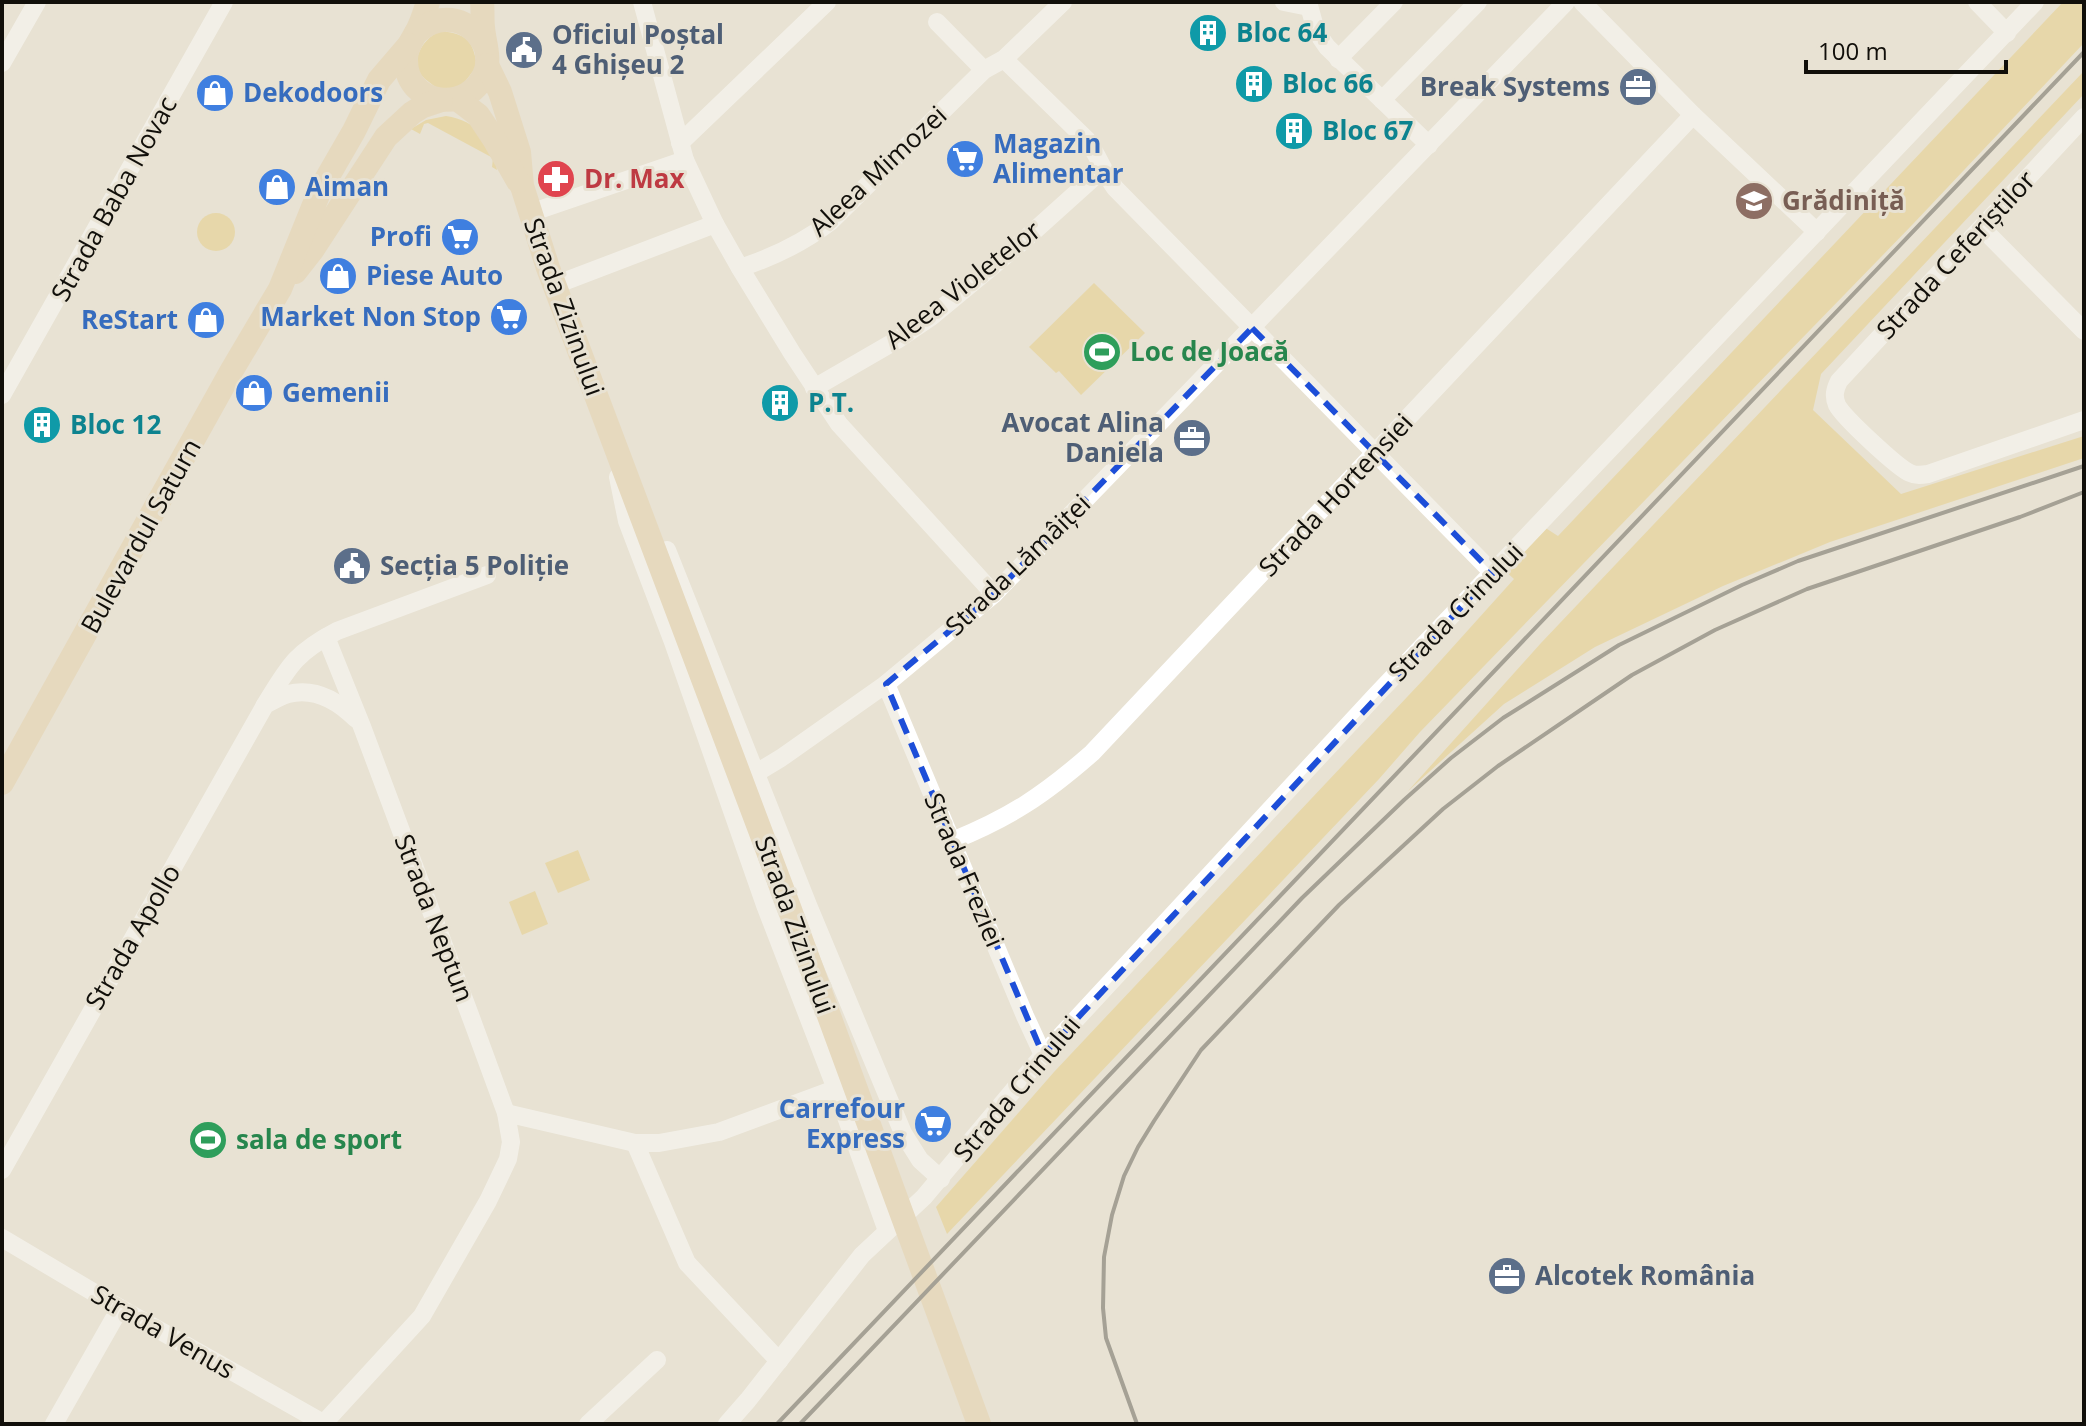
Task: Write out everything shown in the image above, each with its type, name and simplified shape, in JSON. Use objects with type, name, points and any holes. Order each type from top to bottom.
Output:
[{"type":"main road","points":[[428,2],[406,55],[409,76],[422,92],[449,100],[467,95],[482,79],[486,56],[482,2]]},
{"type":"main road","points":[[412,39],[422,27],[439,20],[458,21],[475,31],[486,56]]},
{"type":"main road","name":"Bulevardul Saturn","points":[[2,783],[280,289],[320,190],[379,80],[412,39]]},
{"type":"main road","name":"Strada Zizinului","points":[[486,56],[519,152],[522,186],[555,285],[979,1424]]},
{"type":"main road","name":"Bulevardul Saturn","points":[[280,289],[313,249],[386,137],[423,106],[449,100]]},
{"type":"main road","name":"Strada Zizinului","points":[[449,100],[478,115],[522,186]]},
{"type":"street","points":[[2,63],[37,2]]},
{"type":"street","name":"Strada Baba Novac","points":[[2,395],[224,2]]},
{"type":"street","points":[[642,2],[683,152],[715,224],[740,268],[839,424],[994,594]]},
{"type":"street","points":[[530,213],[683,152],[827,2]]},
{"type":"street","name":"Aleea Mimozei","points":[[740,268],[787,249],[830,222],[984,70],[1004,59],[1063,2]]},
{"type":"street","points":[[1284,2],[1308,4],[1321,40],[1429,145]]},
{"type":"street","points":[[1338,59],[1394,2]]},
{"type":"street","points":[[1382,100],[1478,2]]},
{"type":"street","name":"Strada Lămâiței","points":[[756,773],[886,684],[994,594],[1566,2]]},
{"type":"street","points":[[1582,2],[1693,115],[1817,232]]},
{"type":"street","points":[[1977,2],[2007,33]]},
{"type":"street","name":"Strada Crinului","points":[[727,1424],[862,1255],[941,1179],[1043,1055],[1376,695],[2035,2]]},
{"type":"street","points":[[937,22],[984,70]]},
{"type":"street","points":[[1004,59],[1087,140],[1115,188],[1493,573]]},
{"type":"street","name":"Strada Hortensiei","points":[[952,841],[1024,807],[1092,753],[1693,115]]},
{"type":"street","name":"Strada Ceferiștilor","points":[[2084,117],[1839,381],[1835,389],[1837,405],[1845,415],[1898,465],[1914,475],[1928,474],[2084,420]]},
{"type":"street","name":"Aleea Violetelor","points":[[814,388],[931,317],[1103,169]]},
{"type":"street","points":[[555,285],[715,224]]},
{"type":"street","points":[[1982,228],[2084,331]]},
{"type":"street","name":"Strada Zizinului","points":[[608,427],[664,543],[756,773]]},
{"type":"street","name":"Strada Zizinului","points":[[608,427],[627,521],[765,905],[887,1231]]},
{"type":"street","points":[[326,637],[487,575]]},
{"type":"street","name":"Strada Apollo","points":[[2,1170],[286,670],[300,653],[326,637]]},
{"type":"street","name":"Strada Neptun","points":[[324,1424],[422,1316],[488,1201],[508,1159],[511,1142],[506,1113],[326,637]]},
{"type":"street","name":"Strada Freziei","points":[[886,684],[1043,1055]]},
{"type":"street","name":"Strada Neptun","points":[[265,705],[289,693],[314,693],[333,699],[361,724]]},
{"type":"street","points":[[756,773],[903,1133],[920,1160],[941,1179]]},
{"type":"street","points":[[506,1113],[635,1143],[659,1143],[719,1132],[877,1073]]},
{"type":"street","points":[[635,1143],[687,1263],[779,1361]]},
{"type":"street","name":"Strada Venus","points":[[2,1238],[324,1424]]},
{"type":"street","points":[[54,1424],[120,1308]]},
{"type":"street","points":[[588,1424],[657,1360]]},
{"type":"highlighted area","points":[[1252,328],[1493,573],[1043,1055],[886,684],[994,594]]},
{"type":"shaded area","points":[[2063,2],[2084,2],[2084,43],[1913,224],[1420,732],[947,1234],[936,1207],[1054,1072],[1424,679],[1514,579],[1504,570],[1544,527],[1558,536]]},
{"type":"shaded area","points":[[440,31],[457,34],[471,44],[477,66],[460,88],[437,88],[418,69],[418,54],[422,47]]},
{"type":"shaded area","points":[[2084,71],[2084,94],[1821,374],[1813,410],[1901,494],[2084,436],[2084,458],[1830,542],[1723,586],[1595,647],[1504,704],[1408,791],[1541,643]]},
{"type":"shaded area","points":[[446,116],[466,122],[482,134],[492,150],[497,170],[492,167],[493,158],[428,123],[424,124],[420,134],[411,129],[426,120]]},
{"type":"shaded area","points":[[216,213],[229,219],[235,232],[229,245],[216,251],[203,245],[197,232],[203,219]]},
{"type":"shaded area","points":[[1094,283],[1145,333],[1081,395],[1059,371],[1056,373],[1029,347]]},
{"type":"shaded area","points":[[578,850],[590,880],[558,893],[545,863]]},
{"type":"shaded area","points":[[535,891],[548,924],[522,935],[509,902]]},
{"type":"railway","points":[[777,1424],[2084,52]]},
{"type":"railway","points":[[800,1424],[1302,898],[1404,800],[1503,718],[1619,645],[1742,585],[1798,561],[2084,466]]},
{"type":"railway","points":[[1137,1424],[1106,1338],[1103,1308],[1104,1257],[1124,1176],[1138,1147],[1201,1050],[1339,905],[1443,809],[1498,766],[1632,675],[1715,630],[1807,589],[2020,517],[2084,492]]},
{"type":"place","name":"Bloc 64","points":[[1208,33]]},
{"type":"place","name":"Oficiul Poștal 4 Ghișeu 2","points":[[524,50]]},
{"type":"place","name":"Bloc 66","points":[[1254,84]]},
{"type":"place","name":"Break Systems","points":[[1638,87]]},
{"type":"place","name":"Dekodoors","points":[[215,93]]},
{"type":"place","name":"Bloc 67","points":[[1294,131]]},
{"type":"place","name":"Magazin Alimentar","points":[[965,159]]},
{"type":"place","name":"Dr. Max","points":[[556,179]]},
{"type":"place","name":"Aiman","points":[[277,187]]},
{"type":"place","name":"Grădiniță","points":[[1754,201]]},
{"type":"place","name":"Profi","points":[[460,237]]},
{"type":"place","name":"Piese Auto","points":[[338,276]]},
{"type":"place","name":"Market Non Stop","points":[[509,317]]},
{"type":"place","name":"ReStart","points":[[206,320]]},
{"type":"place","name":"Loc de Joacă","points":[[1102,352]]},
{"type":"place","name":"Gemenii","points":[[254,393]]},
{"type":"place","name":"P.T.","points":[[780,403]]},
{"type":"place","name":"Bloc 12","points":[[42,425]]},
{"type":"place","name":"Avocat Alina Daniela","points":[[1192,438]]},
{"type":"place","name":"Secția 5 Poliție","points":[[352,566]]},
{"type":"place","name":"Carrefour Express","points":[[933,1124]]},
{"type":"place","name":"sala de sport","points":[[208,1140]]},
{"type":"place","name":"Alcotek România","points":[[1507,1276]]}]
